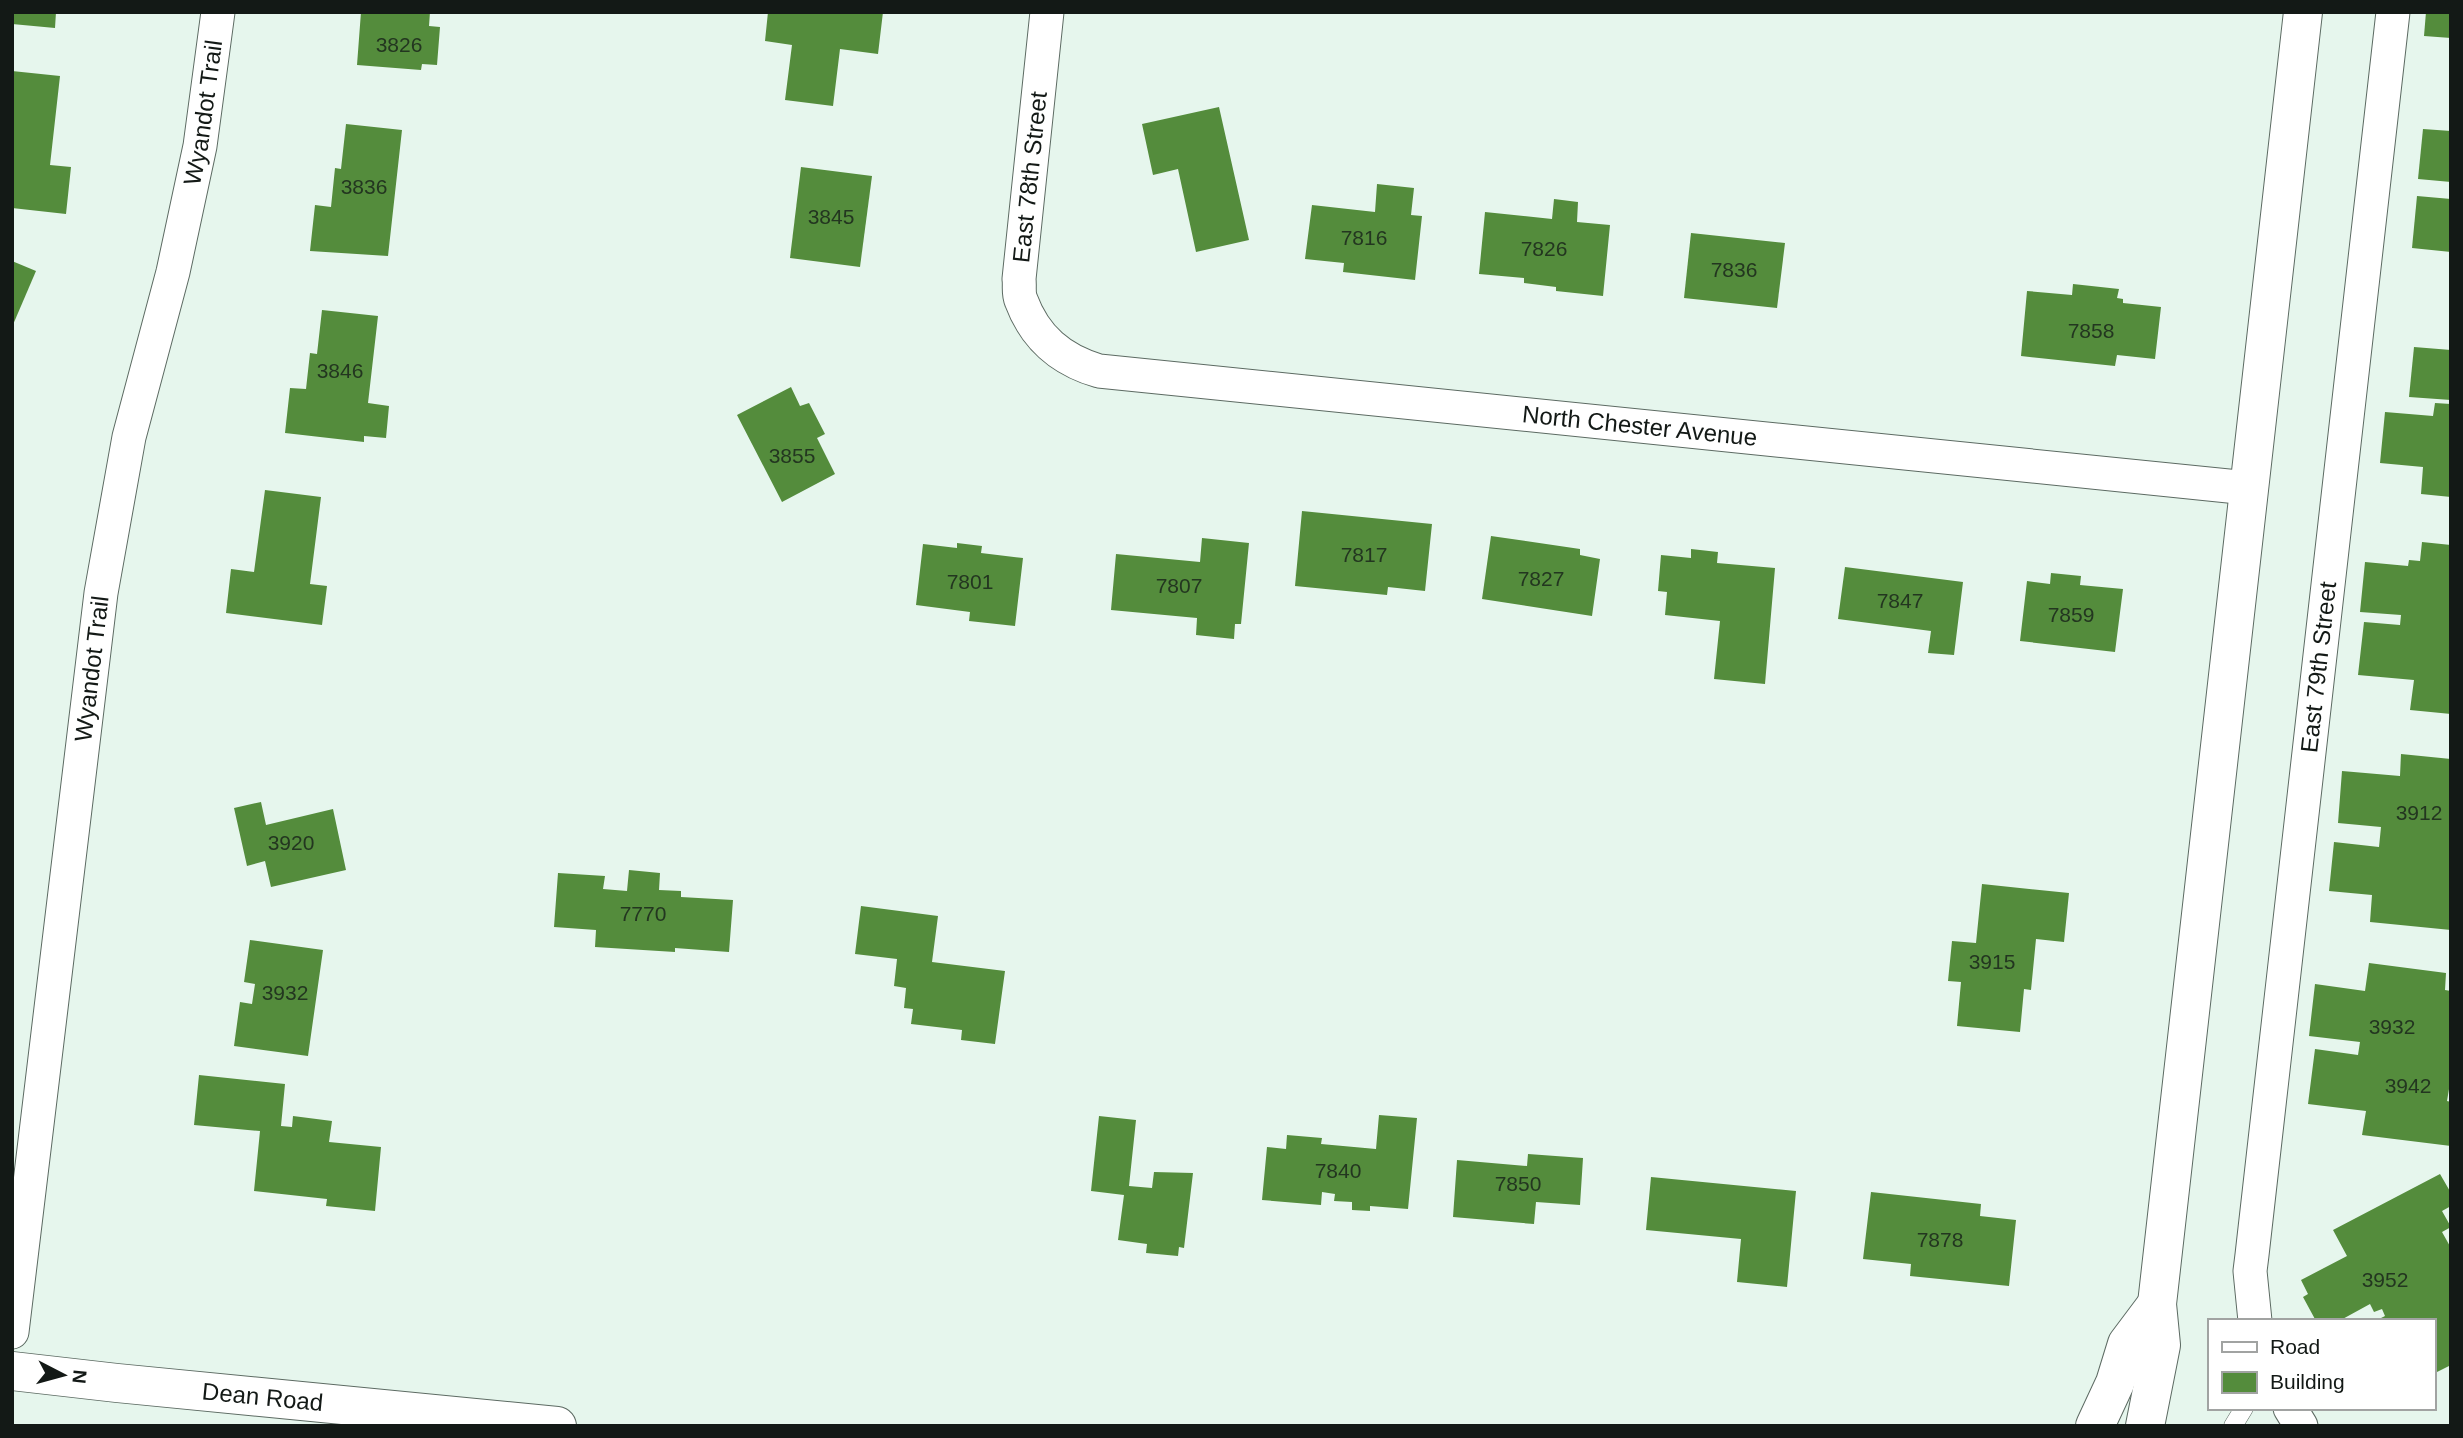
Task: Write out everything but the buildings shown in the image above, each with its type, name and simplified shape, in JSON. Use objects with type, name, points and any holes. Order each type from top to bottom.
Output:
[{"type":"street","name":"Wyandot Trail","points":[[12,1332],[101,593],[129,437],[173,272],[200,146],[218,12]]},
{"type":"street","name":"East 78th Street","points":[[1041,337],[1021,302],[1018,279],[1048,12]]},
{"type":"street","points":[[2145,1426],[2161,1345],[2157,1304],[2303,12]]},
{"type":"street","name":"East 79th Street","points":[[2255,1319],[2250,1270],[2393,12]]},
{"type":"street","name":"North Chester Avenue","points":[[1041,337],[1074,362],[1099,370],[2248,488]]},
{"type":"street","points":[[2095,1426],[2115,1383],[2127,1343],[2157,1304]]},
{"type":"street","name":"Dean Road","points":[[12,1371],[557,1426]]},
{"type":"street","points":[[2291,1410],[2301,1426]]},
{"type":"lane","points":[[2233,1426],[2243,1410]]}]
